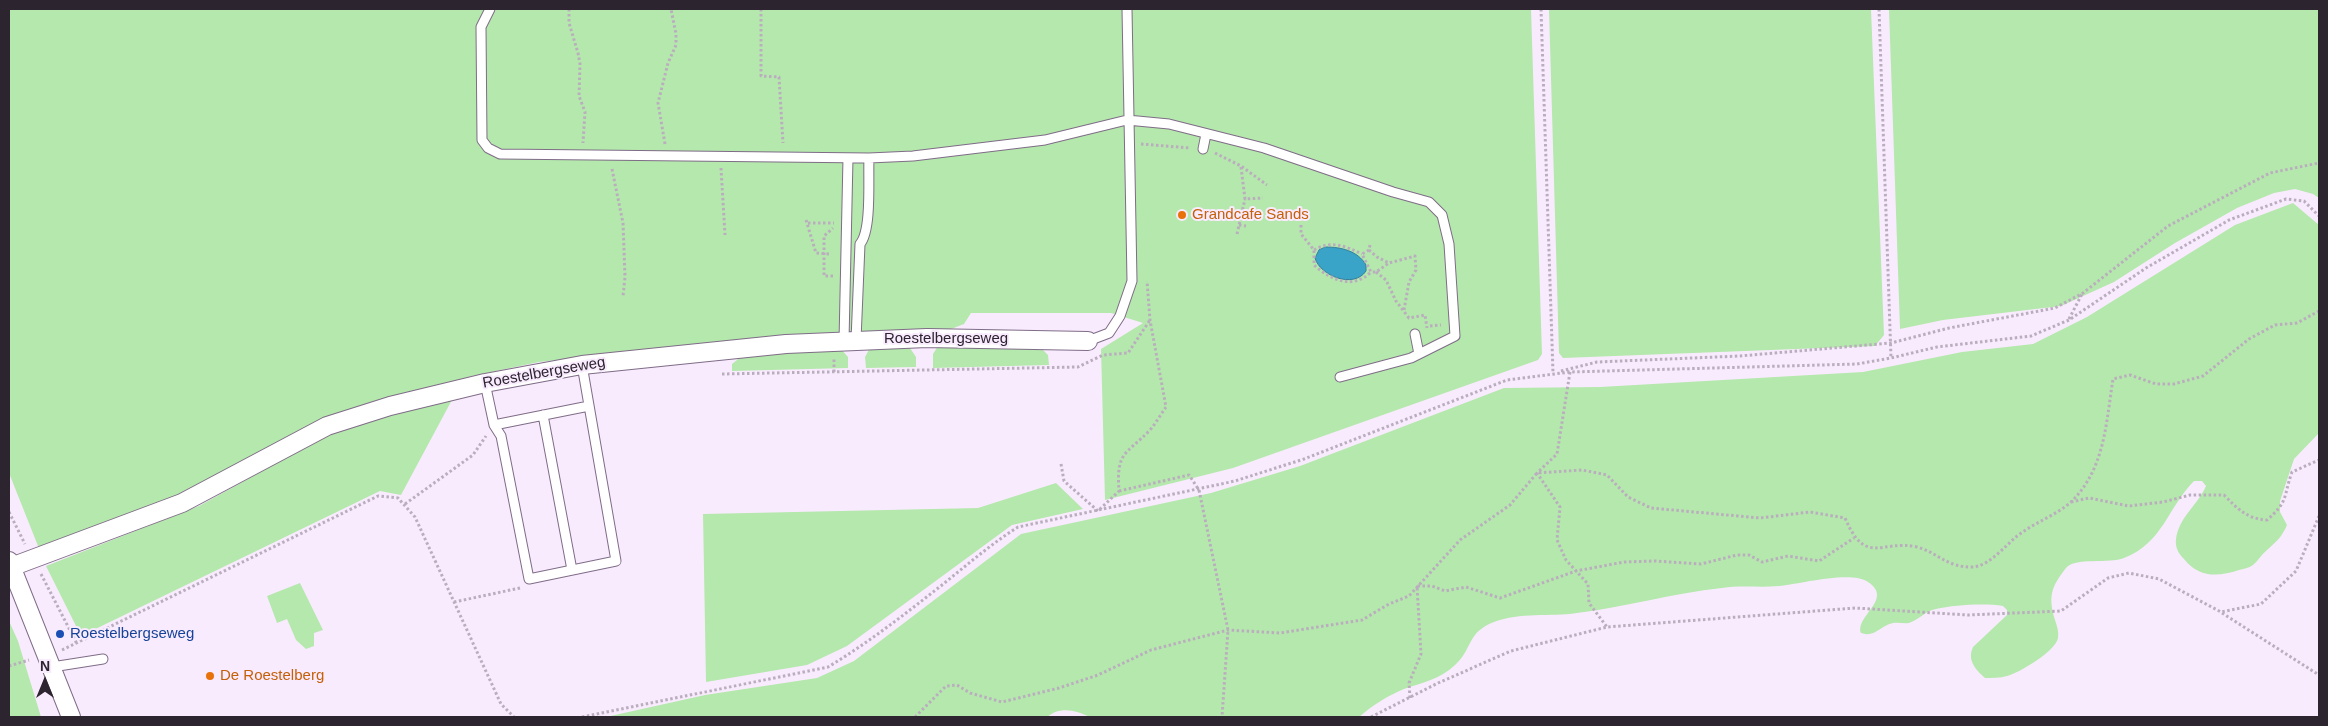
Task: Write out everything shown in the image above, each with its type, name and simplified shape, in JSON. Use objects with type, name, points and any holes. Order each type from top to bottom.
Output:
[{"type":"street","name":"Roestelbergseweg","points":[[71,717],[10,564],[33,558],[182,503],[327,426],[390,406],[485,383],[582,365],[686,353],[850,340],[927,338],[1088,341]]},
{"type":"lane","points":[[490,9],[481,27],[482,140],[488,148],[500,154],[784,158],[914,156],[1045,140],[1128,120],[1169,124],[1264,148],[1392,192],[1429,202],[1442,215],[1449,244],[1455,336],[1419,354],[1340,378]]},
{"type":"lane","points":[[1088,341],[1109,333],[1120,316],[1132,281],[1127,9]]},
{"type":"lane","points":[[1203,149],[1206,134]]},
{"type":"lane","points":[[848,158],[850,340]]},
{"type":"lane","points":[[850,340],[860,244],[864,239],[867,226],[869,158]]},
{"type":"lane","points":[[1415,334],[1419,354]]},
{"type":"lane","points":[[485,383],[494,425],[501,436],[529,579],[616,561],[582,365]]},
{"type":"lane","points":[[494,425],[589,406]]},
{"type":"lane","points":[[543,415],[572,570]]},
{"type":"lane","points":[[52,667],[103,659]]},
{"type":"path","points":[[569,9],[569,23],[579,58],[579,96],[585,112],[582,155]]},
{"type":"path","points":[[668,156],[658,103],[668,63],[676,45],[676,34],[670,9]]},
{"type":"path","points":[[761,9],[761,76],[779,77],[784,158]]},
{"type":"path","points":[[1540,9],[1553,373]]},
{"type":"path","points":[[1879,9],[1891,358]]},
{"type":"path","points":[[612,156],[613,174],[623,223],[625,277],[623,296]]},
{"type":"path","points":[[720,157],[725,235]]},
{"type":"path","points":[[1553,373],[1597,362],[1740,356],[1891,343],[1949,328],[2055,308],[2083,293],[2168,226],[2270,172],[2319,164]]},
{"type":"path","points":[[1237,234],[1245,200],[1241,166]]},
{"type":"path","points":[[1245,200],[1263,198]]},
{"type":"path","points":[[582,717],[828,667],[850,654],[1000,538],[1018,527],[1235,481],[1304,459],[1507,380],[1570,372],[1857,364],[1937,347],[2031,336],[2069,320],[2146,268],[2229,220],[2286,198],[2304,201],[2319,216]]},
{"type":"path","points":[[830,254],[816,253],[807,221],[836,223]]},
{"type":"path","points":[[1239,225],[1246,226]]},
{"type":"path","points":[[1301,225],[1301,234],[1314,250],[1314,265],[1327,277],[1337,280],[1350,282],[1364,279],[1389,263],[1415,256],[1416,270],[1409,282],[1404,310]]},
{"type":"path","points":[[1314,250],[1333,244],[1347,247],[1362,254],[1373,272],[1386,280],[1396,302],[1410,318],[1425,315],[1430,326],[1441,324],[1442,329],[1439,329]]},
{"type":"path","points":[[1362,254],[1369,250],[1370,245]]},
{"type":"path","points":[[1369,250],[1377,257],[1389,263]]},
{"type":"path","points":[[1119,491],[1118,474],[1120,461],[1128,448],[1151,429],[1166,407],[1150,320],[1147,280]]},
{"type":"path","points":[[2069,320],[2083,293]]},
{"type":"path","points":[[1537,473],[1582,470],[1607,475],[1628,497],[1650,508],[1760,518],[1810,512],[1845,518],[1854,538],[1872,548],[1917,547],[1949,564],[1975,567],[1999,555],[2017,536],[2070,502],[2094,472],[2103,446],[2113,379],[2130,375],[2156,384],[2165,384],[2203,376],[2249,338],[2275,325],[2297,323],[2319,311]]},
{"type":"path","points":[[722,374],[1078,367],[1103,355],[1128,353],[1150,320]]},
{"type":"path","points":[[915,717],[946,686],[957,685],[970,693],[1002,702],[1059,688],[1098,675],[1151,650],[1228,630],[1280,633],[1362,620],[1389,604],[1409,596],[1460,540],[1510,505],[1537,473],[1557,454],[1570,372]]},
{"type":"path","points":[[405,504],[473,455],[494,425]]},
{"type":"path","points":[[2070,502],[2089,498],[2129,506],[2163,502],[2190,495],[2224,495],[2237,508],[2253,519],[2267,520],[2280,509],[2286,500],[2286,489],[2292,472],[2319,460]]},
{"type":"path","points":[[1061,464],[1064,481],[1098,511]]},
{"type":"path","points":[[1537,473],[1560,507],[1557,540],[1566,560],[1588,584],[1589,603],[1606,627]]},
{"type":"path","points":[[1098,511],[1119,491],[1189,474],[1199,490],[1228,630],[1222,717]]},
{"type":"path","points":[[9,512],[78,644],[378,496],[398,498],[415,516],[501,704],[514,717]]},
{"type":"path","points":[[2221,612],[2261,604],[2296,571],[2319,517]]},
{"type":"path","points":[[1417,586],[1432,586],[1445,591],[1466,587],[1500,598],[1576,571],[1624,562],[1654,561],[1700,564],[1737,555],[1749,556],[1762,562],[1788,556],[1820,561],[1854,538]]},
{"type":"path","points":[[1371,717],[1511,651],[1606,627],[1855,608],[1968,615],[2061,610],[2108,578],[2129,573],[2159,579],[2221,612],[2319,675]]},
{"type":"path","points":[[454,602],[473,596],[524,587],[529,579]]},
{"type":"path","points":[[1410,698],[1410,683],[1421,654],[1417,586]]},
{"type":"green space","points":[[9,9],[1531,9],[1542,354],[1538,360],[1233,468],[1105,500],[1101,349],[1143,323],[1111,313],[971,313],[964,324],[946,331],[638,351],[539,362],[431,387],[195,490],[40,551],[9,473]]},
{"type":"green space","points":[[1549,9],[1871,9],[1884,335],[1875,346],[1563,358],[1559,353]]},
{"type":"green space","points":[[1889,9],[2319,9],[2319,198],[2313,194],[2295,189],[2274,193],[2237,208],[2175,243],[2114,282],[2061,306],[1943,320],[1900,329]]},
{"type":"green space","points":[[2293,203],[2319,225],[2319,433],[2294,459],[2280,501],[2280,512],[2287,525],[2283,533],[2250,567],[2216,575],[2196,570],[2180,554],[2176,542],[2178,531],[2184,518],[2206,486],[2202,481],[2194,481],[2156,534],[2137,551],[2118,560],[2076,563],[2066,568],[2054,587],[2051,598],[2058,634],[2056,643],[2036,661],[2020,671],[2007,676],[1985,678],[1975,668],[1971,656],[1973,647],[2007,615],[2007,610],[2003,606],[1970,605],[1936,609],[1909,623],[1889,624],[1874,633],[1866,634],[1861,633],[1861,627],[1863,620],[1876,601],[1875,588],[1868,582],[1860,579],[1838,577],[1779,586],[1704,590],[1595,610],[1504,619],[1485,626],[1479,631],[1474,636],[1461,659],[1444,674],[1392,695],[1359,717],[1090,717],[1079,712],[1063,710],[1047,717],[606,717],[705,695],[817,678],[854,661],[1021,534],[1211,493],[1300,466],[1504,388],[1600,387],[1863,372],[1962,352],[2033,344],[2087,317],[2235,225]]},
{"type":"green space","points":[[908,345],[916,357],[916,367],[866,368],[865,357],[871,346]]},
{"type":"green space","points":[[938,346],[1040,347],[1048,355],[1049,365],[933,368],[933,354]]},
{"type":"green space","points":[[840,348],[848,357],[848,368],[732,371],[732,364],[742,356]]},
{"type":"green space","points":[[453,398],[401,495],[380,491],[81,636],[46,566],[199,506],[326,436],[391,409]]},
{"type":"green space","points":[[1056,483],[1083,509],[1012,525],[847,646],[807,665],[706,682],[703,514],[978,508]]},
{"type":"green space","points":[[300,583],[323,630],[314,633],[314,646],[306,649],[296,640],[287,619],[277,623],[267,596]]},
{"type":"green space","points":[[9,621],[18,641],[41,717],[9,717]]},
{"type":"water","points":[[1326,247],[1343,249],[1354,253],[1363,260],[1366,265],[1366,271],[1361,276],[1346,280],[1330,275],[1323,270],[1315,258],[1319,250]]},
{"type":"place","name":"Grandcafe Sands","points":[[1182,215]]},
{"type":"place","name":"Roestelbergseweg","points":[[60,634]]},
{"type":"place","name":"De Roestelberg","points":[[210,676]]}]
